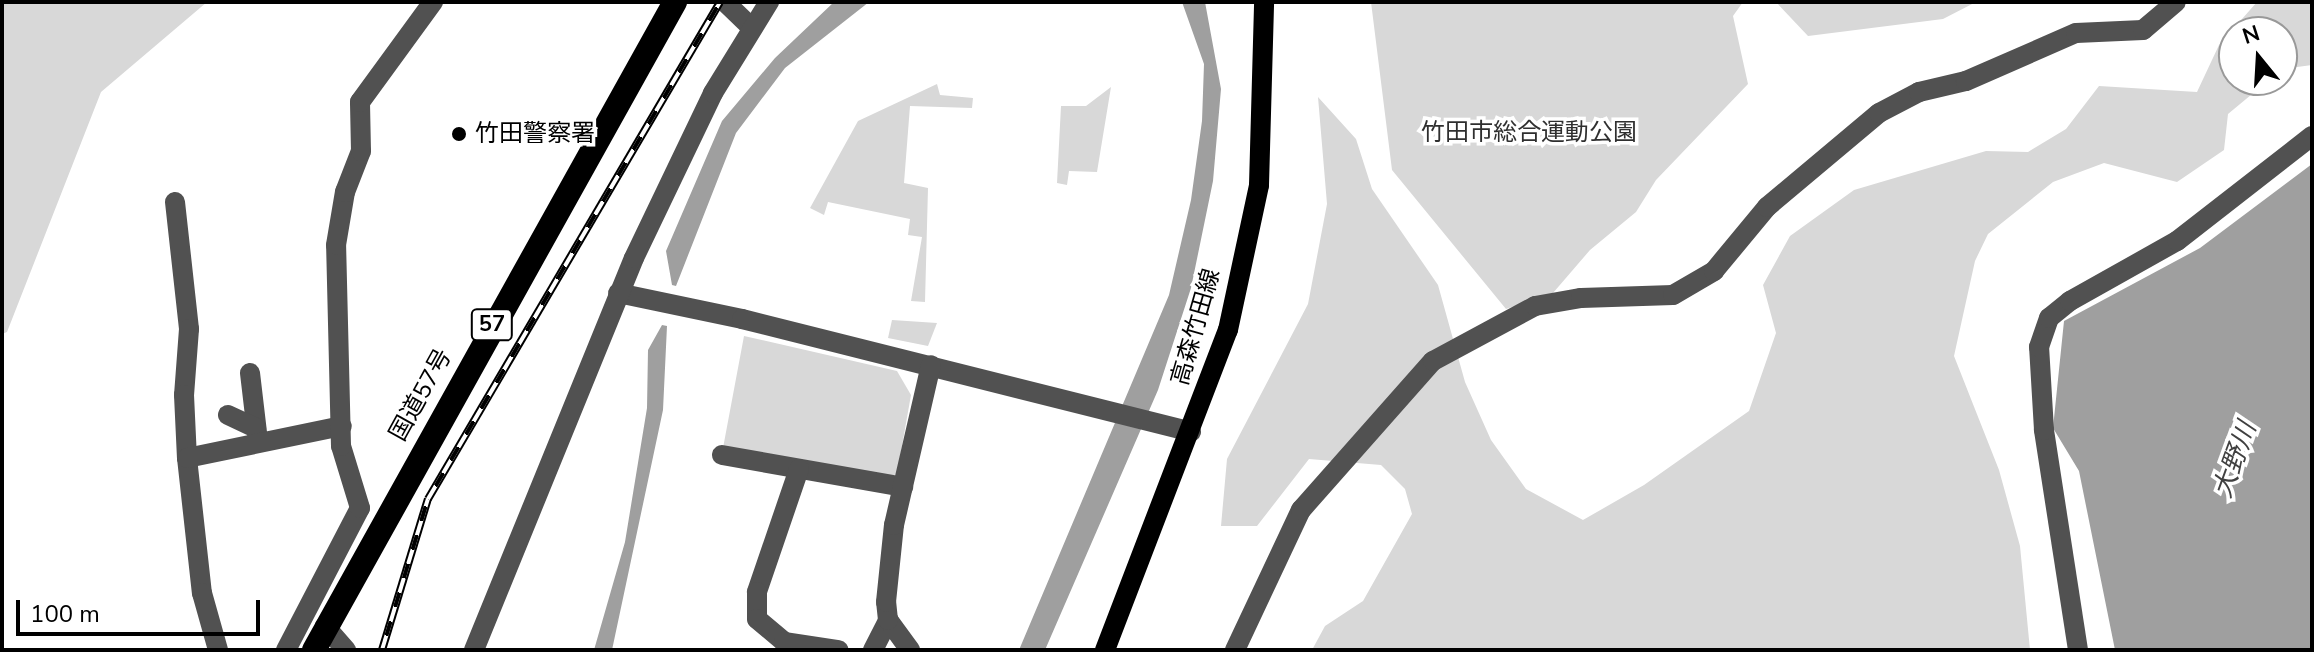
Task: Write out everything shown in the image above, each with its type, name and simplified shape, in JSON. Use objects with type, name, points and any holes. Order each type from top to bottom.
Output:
[{"type":"highway","name":"国道57号","points":[[314,650],[675,2]]},
{"type":"main road","name":"高森竹田線","points":[[1105,650],[1228,330],[1259,185],[1264,2]]},
{"type":"street","points":[[286,650],[360,508],[341,446],[336,245],[345,192],[361,151],[360,102],[433,2]]},
{"type":"street","points":[[725,2],[751,27]]},
{"type":"street","points":[[474,650],[618,293],[713,93],[769,2]]},
{"type":"street","points":[[1235,650],[1301,510],[1433,361],[1535,306],[1581,298],[1673,295],[1714,271],[1767,207],[1879,113],[1919,92],[1966,81],[2076,33],[2143,30],[2176,2]]},
{"type":"street","points":[[2078,650],[2044,430],[2039,347],[2049,318],[2070,301],[2177,241],[2312,136]]},
{"type":"street","points":[[175,202],[189,329],[184,395],[187,458],[202,593],[218,650]]},
{"type":"street","points":[[618,293],[931,365],[1191,432]]},
{"type":"street","points":[[873,650],[888,620],[894,525],[931,365]]},
{"type":"street","points":[[250,373],[257,435]]},
{"type":"street","points":[[228,415],[257,435]]},
{"type":"street","points":[[187,458],[257,435],[342,426]]},
{"type":"street","points":[[722,455],[903,487]]},
{"type":"street","points":[[799,469],[757,592],[757,619],[784,642],[838,650]]},
{"type":"street","points":[[888,620],[910,650]]},
{"type":"street","points":[[325,626],[346,650]]},
{"type":"green space","points":[[2,2],[207,2],[101,92],[7,332],[2,334]]},
{"type":"green space","name":"竹田市総合運動公園","points":[[1371,2],[1743,2],[1733,16],[1748,84],[1656,180],[1636,212],[1590,250],[1553,293],[1506,309],[1392,170]]},
{"type":"green space","points":[[1776,2],[1976,2],[1943,19],[1808,36]]},
{"type":"green space","points":[[2257,2],[2312,2],[2312,65],[2298,67],[2298,16],[2245,16]]},
{"type":"green space","points":[[2218,47],[2218,96],[2250,96],[2228,114],[2224,150],[2177,182],[2104,163],[2053,182],[1988,234],[1975,261],[1954,356],[1999,470],[2020,546],[2030,650],[1312,650],[1325,626],[1363,601],[1412,514],[1405,489],[1381,465],[1309,459],[1257,526],[1221,526],[1227,459],[1308,304],[1327,204],[1318,97],[1356,139],[1372,189],[1438,285],[1465,382],[1491,440],[1526,489],[1583,520],[1644,485],[1749,411],[1776,333],[1763,285],[1790,236],[1854,190],[1986,151],[2028,152],[2066,129],[2099,86],[2197,92]]},
{"type":"green space","points":[[937,84],[940,95],[973,98],[972,108],[910,106],[904,183],[928,188],[925,302],[911,301],[922,237],[908,235],[910,219],[828,202],[824,215],[810,208],[858,121]]},
{"type":"green space","points":[[1111,87],[1097,172],[1069,171],[1067,185],[1057,183],[1061,106],[1086,106]]},
{"type":"green space","points":[[892,320],[937,323],[928,346],[888,338]]},
{"type":"green space","points":[[744,336],[897,371],[911,395],[897,474],[889,477],[723,448]]},
{"type":"water","points":[[834,2],[869,2],[785,68],[736,133],[676,286],[672,285],[666,251],[722,121],[775,58]]},
{"type":"water","points":[[1182,2],[1205,2],[1221,89],[1213,181],[1191,288],[1158,390],[1045,650],[1019,650],[1169,295],[1191,200],[1202,121],[1204,64]]},
{"type":"water","name":"大野川","points":[[2312,164],[2312,650],[2115,650],[2079,471],[2053,428],[2064,321],[2200,248]]},
{"type":"water","points":[[662,325],[667,326],[663,410],[612,650],[594,650],[625,542],[647,408],[648,350]]},
{"type":"railway","points":[[382,650],[428,499],[720,2]]},
{"type":"place","name":"竹田警察署","points":[[459,134]]}]
